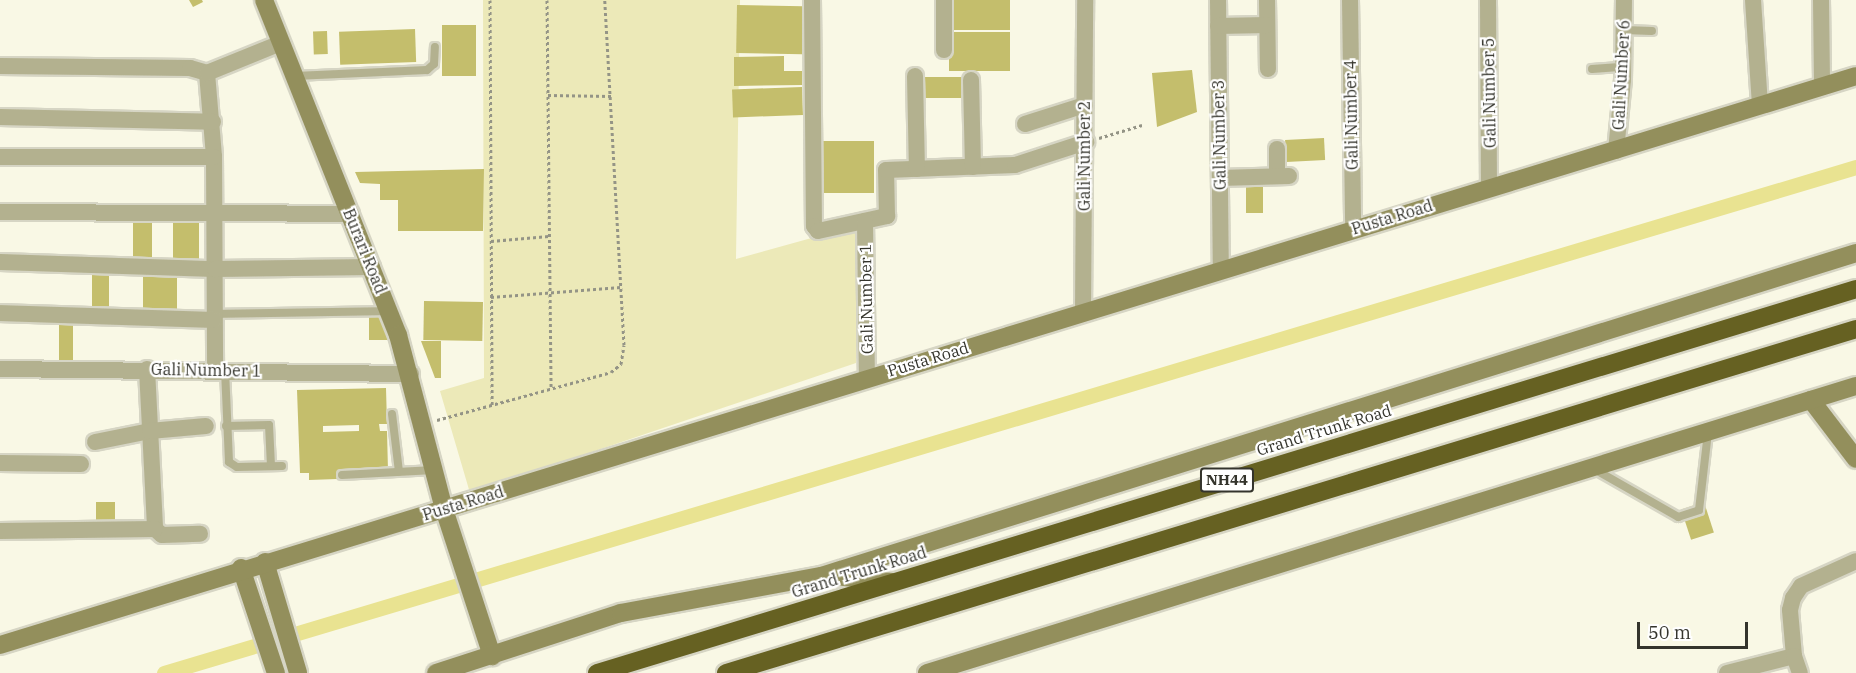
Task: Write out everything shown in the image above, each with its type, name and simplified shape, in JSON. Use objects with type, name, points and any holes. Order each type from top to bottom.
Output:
[{"type":"highway","name":"Grand Trunk Road","points":[[597,673],[1856,289]]},
{"type":"highway","name":"NH44","points":[[726,673],[1856,329]]},
{"type":"main road","name":"Burari Road","points":[[264,0],[390,311],[411,374],[444,509],[492,656]]},
{"type":"main road","name":"Pusta Road","points":[[0,645],[241,568],[444,509],[1856,76]]},
{"type":"main road","points":[[436,673],[621,613],[821,576],[1856,253]]},
{"type":"main road","points":[[927,673],[1811,400],[1853,391]]},
{"type":"main road","points":[[1811,400],[1856,459]]},
{"type":"main road","points":[[265,562],[298,673]]},
{"type":"main road","points":[[241,568],[276,673]]},
{"type":"main road","points":[[821,576],[892,582]]},
{"type":"street","points":[[812,0],[814,226],[823,231],[887,216],[886,170],[1015,165],[1086,142]]},
{"type":"street","points":[[944,0],[944,50]]},
{"type":"street","name":"Gali Number 2","points":[[1083,312],[1086,142],[1085,0]]},
{"type":"street","name":"Gali Number 3","points":[[1218,0],[1221,269]]},
{"type":"street","points":[[1267,0],[1268,69]]},
{"type":"street","name":"Gali Number 4","points":[[1350,0],[1353,229]]},
{"type":"street","name":"Gali Number 5","points":[[1488,0],[1490,187]]},
{"type":"street","name":"Gali Number 6","points":[[1616,151],[1623,67],[1624,0]]},
{"type":"street","points":[[1753,0],[1760,105]]},
{"type":"street","points":[[1821,0],[1822,87]]},
{"type":"street","points":[[1218,26],[1267,25]]},
{"type":"street","points":[[0,66],[190,68],[207,73],[281,43]]},
{"type":"street","points":[[207,73],[213,122],[214,317],[220,369]]},
{"type":"street","points":[[915,76],[917,169]]},
{"type":"street","points":[[971,80],[973,167]]},
{"type":"street","points":[[1025,124],[1085,105]]},
{"type":"street","points":[[0,117],[213,122]]},
{"type":"street","points":[[1220,177],[1283,176],[1277,149]]},
{"type":"street","points":[[0,157],[214,157]]},
{"type":"street","points":[[0,212],[351,214]]},
{"type":"street","name":"Gali Number 1","points":[[865,221],[867,378]]},
{"type":"street","points":[[0,262],[215,269],[372,267]]},
{"type":"street","points":[[0,313],[214,317]]},
{"type":"street","name":"Gali Number 1","points":[[0,369],[220,369],[411,374]]},
{"type":"street","points":[[147,369],[155,529]]},
{"type":"street","points":[[95,442],[150,431],[206,426]]},
{"type":"street","points":[[0,463],[81,464]]},
{"type":"street","points":[[0,531],[155,529],[162,535],[200,534]]},
{"type":"street","points":[[1800,673],[1794,656],[1790,610],[1793,598],[1801,586],[1856,561]]},
{"type":"street","points":[[1727,673],[1794,656]]},
{"type":"lane","points":[[1624,30],[1652,31]]},
{"type":"lane","points":[[295,76],[427,70],[434,64],[435,47]]},
{"type":"lane","points":[[1592,69],[1623,67]]},
{"type":"lane","points":[[214,317],[390,311]]},
{"type":"lane","points":[[220,369],[229,462],[237,467],[282,466]]},
{"type":"lane","points":[[392,414],[399,472]]},
{"type":"lane","points":[[226,426],[269,424],[271,466]]},
{"type":"lane","points":[[1591,468],[1678,517],[1698,510],[1708,432]]},
{"type":"lane","points":[[342,476],[435,470]]},
{"type":"path","points":[[490,0],[492,405]]},
{"type":"path","points":[[547,0],[551,388]]},
{"type":"path","points":[[423,424],[610,372],[621,364],[624,345],[605,0]]},
{"type":"path","points":[[548,95],[611,96]]},
{"type":"path","points":[[1086,142],[1142,125]]},
{"type":"path","points":[[491,241],[549,236]]},
{"type":"path","points":[[492,297],[621,287]]},
{"type":"shaded area","points":[[483,0],[740,0],[736,259],[862,224],[856,363],[470,493],[440,391],[484,378]]},
{"type":"building","points":[[189,0],[202,0],[203,2],[193,7]]},
{"type":"building","points":[[951,0],[1010,0],[1010,30],[951,30]]},
{"type":"building","points":[[737,5],[803,6],[802,54],[736,53]]},
{"type":"building","points":[[442,25],[476,25],[476,76],[442,76]]},
{"type":"building","points":[[415,29],[416,62],[340,65],[339,32]]},
{"type":"building","points":[[313,31],[327,31],[328,54],[314,54]]},
{"type":"building","points":[[949,32],[1010,32],[1010,71],[949,71]]},
{"type":"building","points":[[784,56],[784,71],[802,71],[802,85],[734,86],[734,57]]},
{"type":"building","points":[[1192,70],[1197,112],[1157,127],[1152,73]]},
{"type":"building","points":[[919,77],[966,77],[966,98],[919,98]]},
{"type":"building","points":[[802,87],[803,115],[733,117],[732,89]]},
{"type":"building","points":[[1324,138],[1325,160],[1286,162],[1285,140]]},
{"type":"building","points":[[817,141],[874,141],[874,193],[817,193]]},
{"type":"building","points":[[484,169],[483,231],[398,231],[398,200],[380,200],[380,184],[360,183],[355,172]]},
{"type":"building","points":[[1246,180],[1263,180],[1263,213],[1246,213]]},
{"type":"building","points":[[173,215],[199,215],[199,261],[173,261]]},
{"type":"building","points":[[133,217],[152,217],[152,259],[133,259]]},
{"type":"building","points":[[92,266],[109,266],[109,314],[92,314]]},
{"type":"building","points":[[143,269],[177,269],[177,317],[143,317]]},
{"type":"building","points":[[424,301],[483,302],[482,341],[423,340]]},
{"type":"building","points":[[369,315],[388,316],[394,340],[369,340]]},
{"type":"building","points":[[59,317],[73,317],[73,363],[59,363]]},
{"type":"building","points":[[421,341],[441,341],[441,378],[435,378]]},
{"type":"building","points":[[386,388],[387,424],[379,424],[380,431],[387,431],[388,471],[337,472],[337,479],[309,480],[309,473],[300,473],[297,390]],"holes":[[[359,425],[359,431],[323,432],[323,426]]]},
{"type":"building","points":[[96,502],[115,502],[115,527],[96,527]]},
{"type":"building","points":[[1704,502],[1714,532],[1691,540],[1681,509]]},
{"type":"waterway","points":[[164,673],[1856,167]]}]
